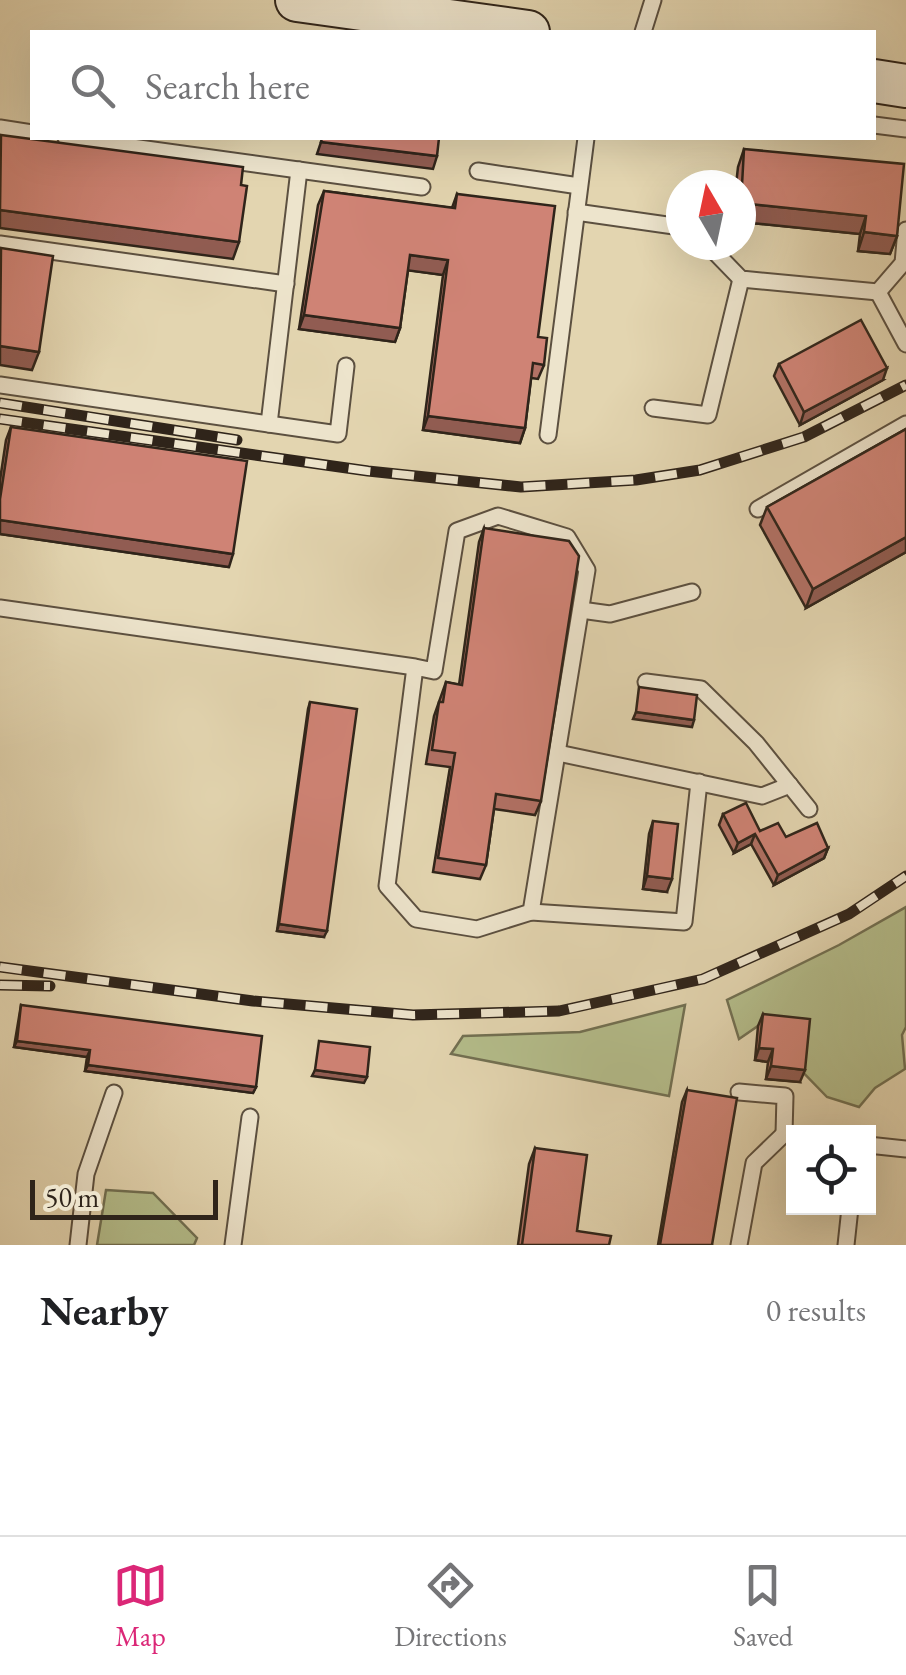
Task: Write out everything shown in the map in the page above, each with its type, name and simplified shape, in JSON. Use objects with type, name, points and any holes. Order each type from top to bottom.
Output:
[{"type":"street","points":[[297,0],[514,30]]},
{"type":"street","points":[[876,81],[906,86]]},
{"type":"lane","points":[[644,30],[653,0]]},
{"type":"lane","points":[[876,124],[906,129]]},
{"type":"lane","points":[[0,128],[30,133]]},
{"type":"lane","points":[[81,140],[422,187]]},
{"type":"lane","points":[[548,435],[586,140]]},
{"type":"lane","points":[[269,424],[299,170]]},
{"type":"lane","points":[[478,171],[580,186]]},
{"type":"lane","points":[[576,212],[666,225]]},
{"type":"lane","points":[[878,292],[902,263],[906,230]]},
{"type":"lane","points":[[0,244],[286,284]]},
{"type":"lane","points":[[723,260],[741,279],[878,292]]},
{"type":"lane","points":[[653,408],[708,415],[741,279]]},
{"type":"lane","points":[[878,292],[906,344]]},
{"type":"lane","points":[[0,385],[338,434],[346,366]]},
{"type":"lane","points":[[758,508],[906,424]]},
{"type":"lane","points":[[0,608],[434,671],[457,531],[498,516],[566,537],[587,570],[531,912]]},
{"type":"lane","points":[[580,610],[610,614],[692,592]]},
{"type":"lane","points":[[415,667],[387,886],[416,919],[477,929],[531,912],[684,922],[699,782]]},
{"type":"lane","points":[[646,682],[701,690],[756,743],[809,810]]},
{"type":"lane","points":[[558,753],[762,796],[790,785]]},
{"type":"lane","points":[[739,1092],[785,1096],[788,1125]]},
{"type":"lane","points":[[78,1245],[86,1174],[114,1093]]},
{"type":"lane","points":[[232,1245],[250,1116]]},
{"type":"lane","points":[[739,1245],[754,1163],[786,1136]]},
{"type":"lane","points":[[876,1146],[906,1150]]},
{"type":"lane","points":[[846,1245],[849,1215]]},
{"type":"green space","points":[[906,907],[906,1027],[902,1035],[905,1069],[875,1088],[859,1107],[827,1097],[758,1026],[739,1039],[727,1000]]},
{"type":"green space","points":[[685,1005],[669,1096],[451,1054],[463,1036],[580,1032]]},
{"type":"green space","points":[[106,1190],[153,1193],[197,1238],[194,1245],[97,1245]]},
{"type":"building","points":[[1,135],[243,167],[241,185],[247,186],[239,242],[0,210]]},
{"type":"building","points":[[322,140],[439,140],[437,156]]},
{"type":"building","points":[[744,149],[904,164],[897,236],[864,232],[866,216],[756,205],[756,170],[743,170]]},
{"type":"building","points":[[324,191],[455,208],[457,194],[555,206],[538,337],[547,338],[544,365],[533,363],[525,428],[428,416],[448,260],[410,255],[400,328],[304,315]]},
{"type":"building","points":[[1,248],[53,256],[39,352],[0,346]]},
{"type":"building","points":[[861,320],[887,368],[804,412],[779,364]]},
{"type":"building","points":[[11,427],[247,461],[233,554],[0,520]]},
{"type":"building","points":[[906,429],[906,537],[813,589],[767,507]]},
{"type":"building","points":[[484,528],[569,541],[579,556],[541,801],[496,794],[486,865],[438,858],[455,753],[432,750],[446,682],[462,685]]},
{"type":"building","points":[[639,687],[697,695],[694,720],[636,712]]},
{"type":"building","points":[[310,702],[357,709],[327,931],[279,924]]},
{"type":"building","points":[[746,803],[760,831],[778,823],[786,837],[817,823],[828,848],[778,875],[755,834],[738,843],[723,814]]},
{"type":"building","points":[[653,821],[678,824],[672,879],[647,876]]},
{"type":"building","points":[[21,1005],[262,1036],[256,1087],[88,1065],[90,1050],[17,1041]]},
{"type":"building","points":[[763,1014],[810,1019],[805,1070],[771,1066],[773,1049],[759,1048]]},
{"type":"building","points":[[319,1041],[370,1047],[367,1077],[315,1070]]},
{"type":"building","points":[[687,1090],[737,1098],[712,1245],[660,1245]]},
{"type":"building","points":[[535,1148],[587,1155],[577,1231],[611,1236],[609,1245],[522,1245]]},
{"type":"railway","points":[[0,419],[368,471],[521,487],[636,480],[700,470],[804,437],[906,385]]},
{"type":"railway","points":[[0,403],[237,440]]},
{"type":"railway","points":[[0,967],[253,1001],[413,1015],[559,1011],[703,979],[849,914],[906,876]]},
{"type":"railway","points":[[0,985],[50,986]]}]
